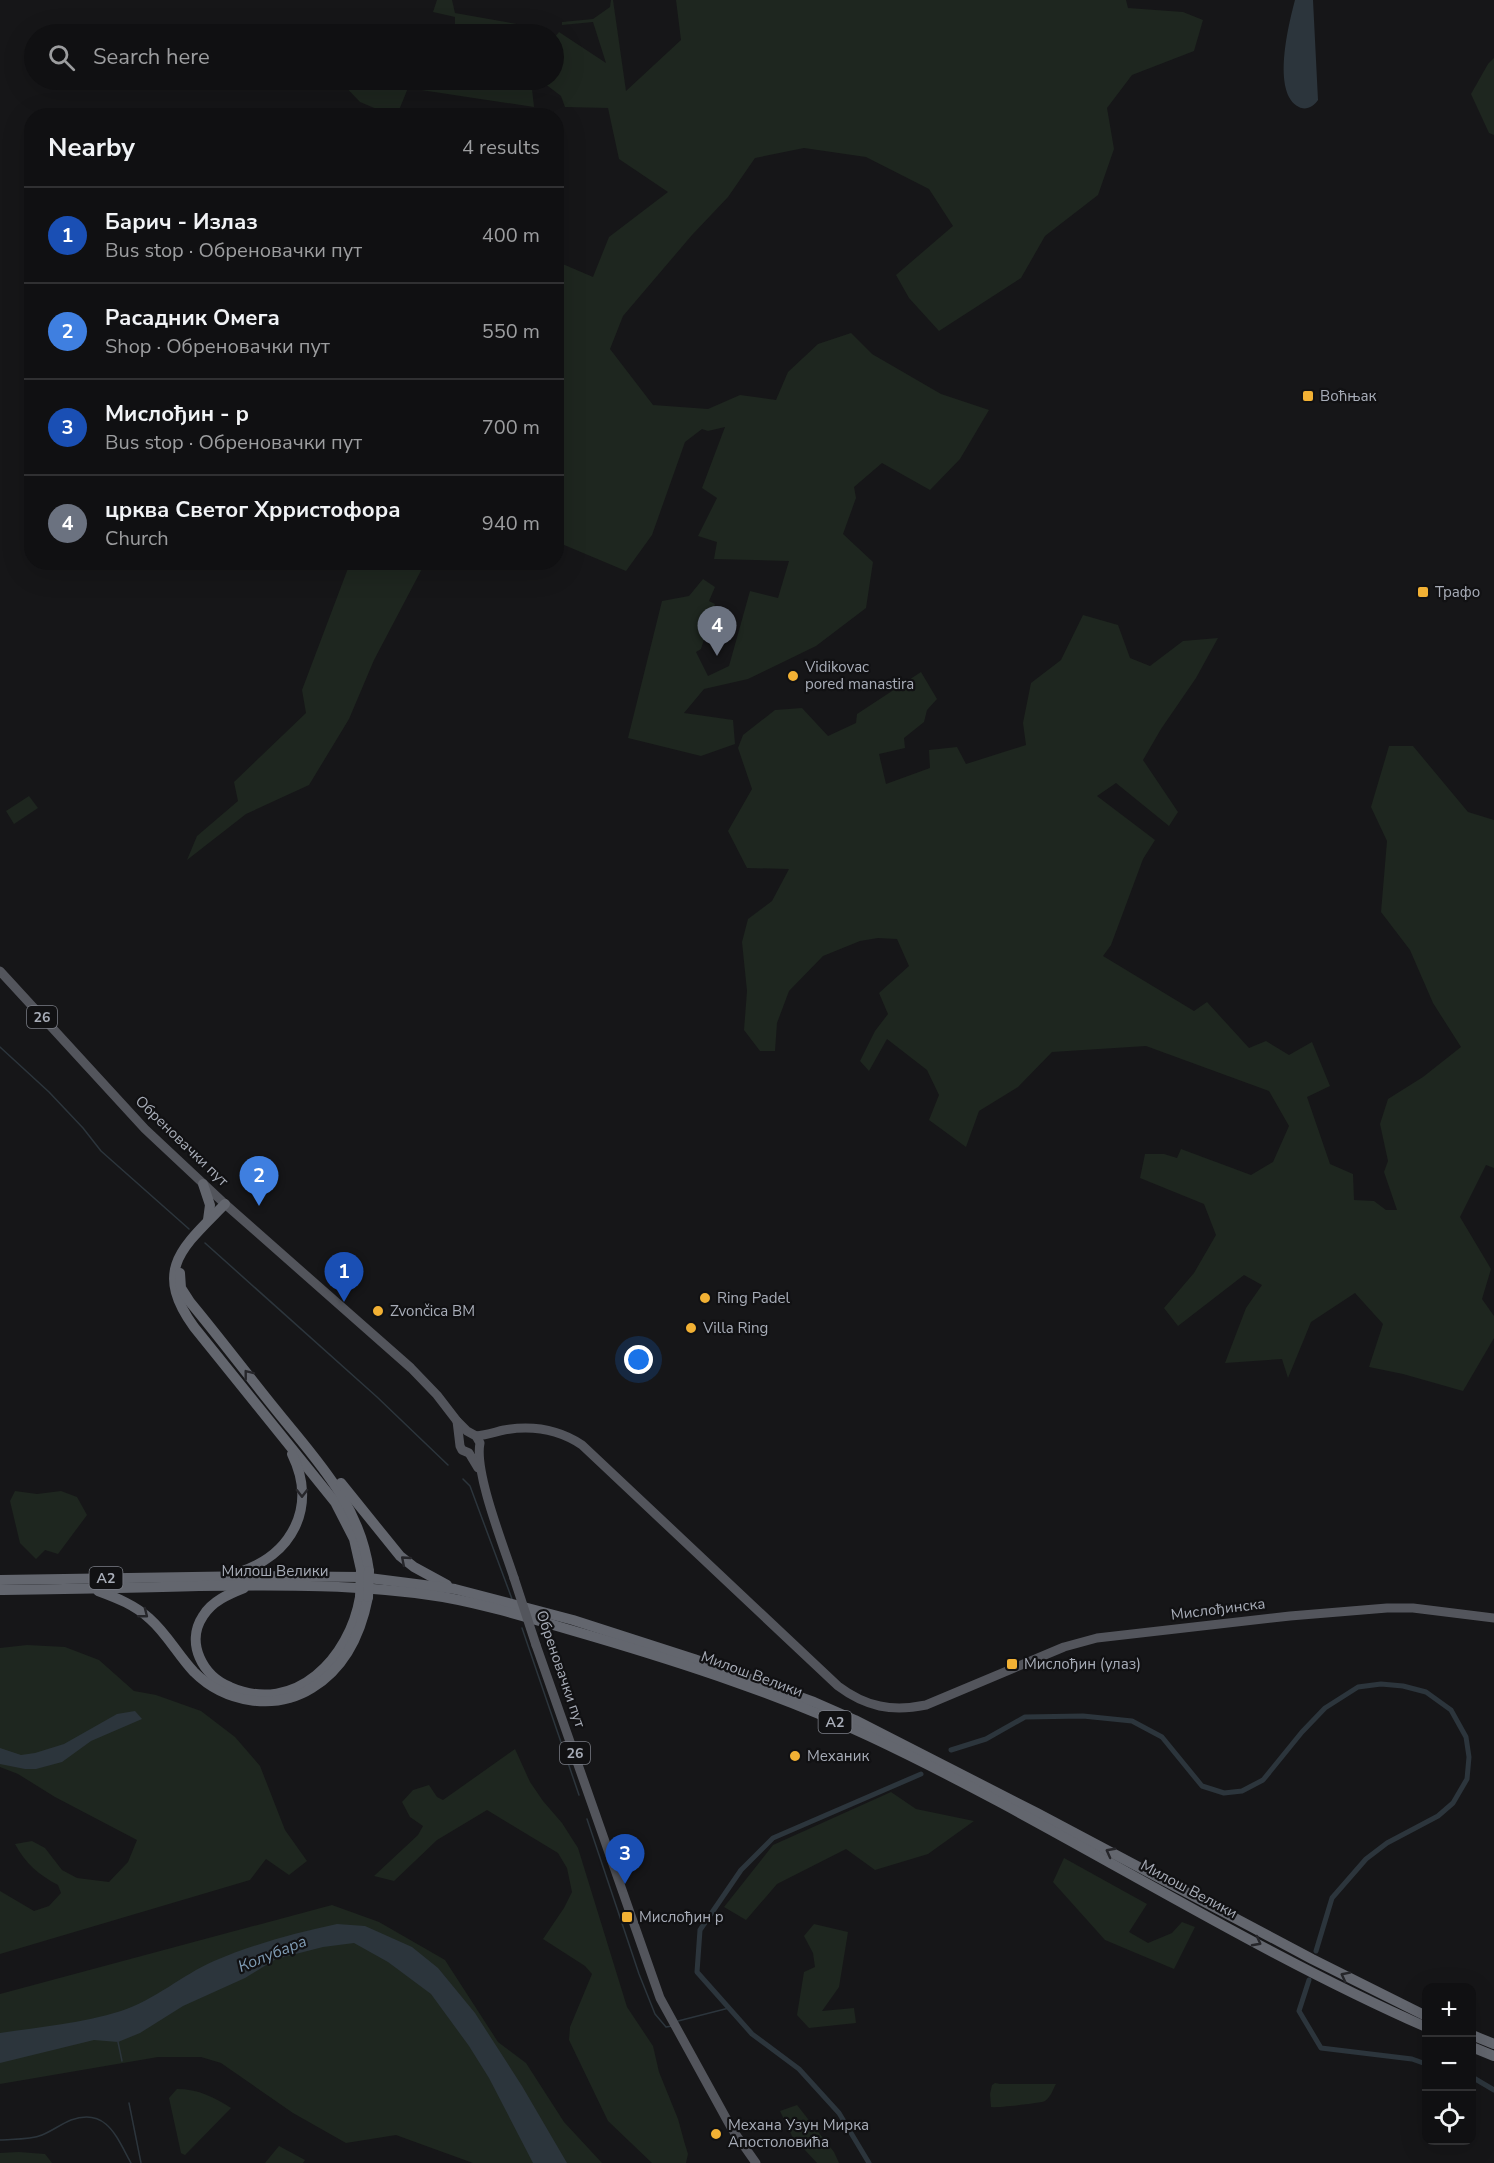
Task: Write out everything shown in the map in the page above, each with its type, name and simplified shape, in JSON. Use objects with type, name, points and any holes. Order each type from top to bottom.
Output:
[{"type":"highway","points":[[203,1184],[210,1205],[208,1221]]},
{"type":"highway","points":[[228,1206],[208,1221],[178,1260],[173,1278],[176,1298],[183,1313],[318,1479],[342,1514],[365,1570]]},
{"type":"highway","points":[[92,1588],[142,1612],[157,1626],[193,1670],[213,1687],[244,1699],[265,1701],[287,1698],[307,1691],[334,1671],[353,1644],[362,1624],[365,1545],[357,1522],[338,1490],[308,1449],[190,1302],[182,1288],[180,1274],[185,1256],[228,1206]]},
{"type":"highway","points":[[225,1576],[252,1568],[267,1559],[282,1546],[295,1527],[303,1501],[302,1480],[284,1439]]},
{"type":"highway","points":[[308,1449],[320,1457],[400,1556],[414,1567],[455,1589]]},
{"type":"highway","name":"Милош Велики","points":[[0,1580],[225,1576],[361,1578],[455,1589],[573,1620],[758,1682],[844,1715],[1422,2014]]},
{"type":"highway","points":[[250,1586],[224,1597],[208,1609],[202,1617],[196,1639],[200,1660],[212,1676],[230,1688],[252,1693],[267,1694],[291,1690],[324,1670],[334,1659],[350,1633],[364,1597]]},
{"type":"highway","name":"Милош Велики","points":[[0,1590],[250,1586],[364,1587],[490,1607],[647,1653],[778,1698],[872,1738],[950,1777],[1309,1970],[1422,2026]]},
{"type":"highway","points":[[1476,2037],[1494,2044]]},
{"type":"highway","points":[[1476,2049],[1494,2056]]},
{"type":"main road","name":"Обреновачки пут","points":[[0,971],[130,1113],[203,1184],[411,1368],[437,1395],[457,1422],[473,1434]]},
{"type":"main road","name":"Обреновачки пут","points":[[457,1422],[460,1440]]},
{"type":"main road","name":"Мислођинска","points":[[473,1434],[520,1428],[544,1429],[563,1434],[582,1445],[815,1666],[856,1698],[877,1706],[897,1709],[926,1705],[1064,1647],[1097,1638],[1224,1623],[1387,1608],[1413,1608],[1494,1618]]},
{"type":"main road","points":[[475,1450],[502,1430]]},
{"type":"main road","points":[[460,1440],[464,1435],[473,1434]]},
{"type":"main road","name":"26","points":[[460,1440],[462,1450],[475,1450],[480,1443],[473,1434]]},
{"type":"main road","name":"Обреновачки пут","points":[[475,1450],[536,1645],[592,1800],[647,1966],[673,2024],[732,2129],[756,2163]]},
{"type":"shaded area","points":[[437,0],[452,0],[455,13],[517,24],[455,24],[455,17],[433,12]]},
{"type":"shaded area","points":[[611,0],[613,0],[626,91],[681,40],[676,0],[1126,0],[1128,8],[1183,12],[1203,20],[1194,51],[1132,75],[1107,108],[1114,149],[1098,195],[1045,236],[1021,278],[939,331],[909,298],[896,275],[953,226],[929,189],[866,157],[804,148],[755,158],[728,197],[692,235],[623,316],[610,349],[653,405],[708,409],[740,395],[776,400],[788,372],[818,344],[851,333],[872,354],[941,394],[989,410],[960,459],[930,490],[882,463],[854,487],[856,498],[843,534],[873,562],[866,608],[816,646],[748,679],[704,689],[684,713],[733,720],[735,744],[701,756],[628,738],[662,601],[689,596],[703,579],[715,587],[709,601],[715,604],[701,649],[696,652],[708,676],[729,666],[750,591],[778,598],[789,561],[714,559],[717,542],[698,536],[717,498],[702,488],[725,427],[708,431],[702,429],[685,442],[652,535],[626,571],[564,545],[564,265],[593,277],[609,237],[668,192],[619,159],[608,108],[565,107],[561,96],[553,90],[564,90],[564,35],[606,63],[593,22],[564,25],[562,22],[593,19],[610,7]]},
{"type":"shaded area","points":[[1494,58],[1494,135],[1489,133],[1471,94],[1488,64]]},
{"type":"shaded area","points":[[349,90],[407,90],[400,108],[374,108],[360,102]]},
{"type":"shaded area","points":[[421,90],[532,90],[534,107]]},
{"type":"shaded area","points":[[347,570],[421,570],[374,660],[349,719],[309,785],[246,814],[187,860],[197,836],[238,801],[234,782],[306,713],[302,690]]},
{"type":"shaded area","points":[[1083,615],[1118,625],[1130,658],[1150,666],[1183,641],[1218,638],[1196,678],[1143,760],[1178,812],[1169,826],[1116,783],[1097,796],[1155,840],[1143,859],[1111,945],[1103,956],[1194,1011],[1207,1002],[1249,1048],[1266,1041],[1289,1055],[1312,1042],[1330,1086],[1307,1097],[1330,1164],[1353,1174],[1354,1200],[1374,1201],[1386,1210],[1397,1210],[1384,1172],[1388,1161],[1380,1124],[1388,1099],[1423,1077],[1461,1047],[1433,1003],[1410,950],[1381,912],[1387,841],[1371,807],[1389,746],[1413,746],[1468,812],[1494,820],[1494,1168],[1486,1165],[1460,1217],[1491,1269],[1482,1299],[1494,1316],[1494,1338],[1463,1391],[1369,1367],[1383,1324],[1355,1293],[1311,1322],[1288,1378],[1282,1359],[1225,1363],[1246,1308],[1262,1285],[1244,1275],[1178,1326],[1164,1308],[1194,1273],[1216,1235],[1204,1204],[1140,1178],[1145,1154],[1164,1154],[1177,1158],[1181,1149],[1251,1175],[1273,1162],[1289,1126],[1269,1091],[1146,1046],[1052,1052],[1018,1087],[979,1111],[966,1147],[929,1120],[939,1095],[927,1070],[887,1039],[869,1071],[860,1061],[875,1031],[888,1014],[879,993],[909,966],[897,939],[878,938],[860,941],[823,956],[789,991],[777,1023],[775,1051],[760,1051],[744,1030],[747,991],[742,942],[748,919],[772,901],[789,869],[747,868],[728,831],[752,789],[738,748],[743,735],[775,710],[802,708],[828,736],[856,723],[857,714],[921,672],[937,699],[927,710],[924,722],[904,738],[905,748],[879,754],[886,784],[930,768],[929,750],[957,747],[966,764],[1026,745],[1023,723],[1031,683],[1061,660]]},
{"type":"shaded area","points":[[29,796],[38,808],[14,824],[6,811]]},
{"type":"shaded area","points":[[15,1491],[37,1494],[61,1491],[77,1497],[87,1515],[58,1554],[45,1550],[36,1559],[20,1543],[10,1501]]},
{"type":"shaded area","points":[[27,1645],[65,1647],[99,1660],[134,1691],[156,1695],[201,1711],[235,1737],[260,1766],[285,1830],[307,1861],[289,1875],[266,1859],[250,1880],[0,1954],[0,1891],[34,1911],[49,1906],[61,1893],[58,1885],[28,1863],[15,1844],[32,1841],[45,1848],[62,1870],[77,1878],[109,1882],[128,1862],[137,1840],[55,1797],[18,1774],[0,1767],[0,1648]]},
{"type":"shaded area","points":[[515,1749],[530,1782],[578,1848],[627,2007],[653,2046],[659,2072],[678,2119],[688,2154],[686,2163],[652,2163],[608,2121],[569,2040],[570,2027],[592,1974],[585,1966],[543,1939],[572,1892],[567,1868],[558,1853],[487,1810],[437,1840],[394,1881],[374,1876],[418,1835],[423,1826],[410,1817],[402,1802],[413,1790],[429,1785],[437,1797],[443,1800]]},
{"type":"shaded area","points":[[891,1792],[916,1809],[974,1821],[928,1854],[875,1870],[846,1849],[777,1884],[746,1920],[724,1907],[773,1845]]},
{"type":"shaded area","points":[[1064,1858],[1147,1904],[1129,1932],[1148,1943],[1172,1933],[1182,1922],[1195,1927],[1174,1969],[1105,1940],[1053,1882]]},
{"type":"shaded area","points":[[332,1905],[379,1922],[445,1960],[498,2042],[526,2063],[564,2122],[602,2163],[473,2163],[396,2135],[346,2143],[293,2113],[221,2063],[201,2057],[158,2057],[0,2084],[0,1994]]},
{"type":"shaded area","points":[[814,1924],[848,1932],[839,1987],[822,2011],[854,2008],[856,2023],[809,2028],[797,2015],[804,1972],[815,1967],[813,1953],[804,1936]]},
{"type":"shaded area","points":[[995,2083],[1056,2084],[1045,2101],[991,2107],[990,2094],[992,2085]]},
{"type":"shaded area","points":[[177,2089],[206,2094],[231,2108],[185,2155],[181,2153],[169,2098]]},
{"type":"shaded area","points":[[797,2105],[834,2152],[839,2163],[817,2163],[792,2136],[780,2111]]},
{"type":"shaded area","points":[[279,2146],[305,2160],[303,2163],[265,2163]]},
{"type":"shaded area","points":[[0,2153],[45,2154],[52,2163],[0,2163]]},
{"type":"water","points":[[1295,0],[1313,0],[1318,100],[1307,108],[1299,107],[1291,99],[1286,88],[1284,73],[1286,40]]},
{"type":"water","points":[[135,1711],[142,1719],[91,1741],[62,1762],[36,1769],[0,1764],[0,1748],[21,1755],[35,1753],[64,1744],[117,1714]]},
{"type":"water","name":"Колубара","points":[[337,1924],[365,1926],[412,1947],[438,1968],[475,2013],[522,2086],[567,2163],[533,2163],[489,2078],[431,1994],[388,1962],[354,1943],[323,1947],[276,1959],[245,1978],[183,2006],[140,2033],[118,2042],[94,2040],[0,2063],[0,2033],[76,2022],[121,2011],[145,2001],[214,1961],[275,1939]]},
{"type":"waterway","points":[[0,1047],[49,1092],[101,1151],[189,1229]]},
{"type":"waterway","points":[[205,1243],[377,1397],[448,1465]]},
{"type":"waterway","points":[[463,1479],[470,1486],[512,1599]]},
{"type":"waterway","points":[[522,1628],[579,1795]]},
{"type":"waterway","points":[[951,1750],[986,1739],[1025,1717],[1083,1716],[1132,1721],[1162,1737],[1202,1786],[1224,1793],[1242,1791],[1263,1780],[1325,1708],[1358,1687],[1381,1684],[1403,1686],[1426,1692],[1451,1710],[1466,1737],[1469,1757],[1467,1779],[1453,1803],[1438,1816],[1387,1843],[1366,1859],[1332,1898],[1316,1951]]},
{"type":"waterway","points":[[869,2163],[839,2113],[799,2069],[752,2034],[697,1972],[700,1930],[741,1870],[773,1838],[921,1774]]},
{"type":"waterway","points":[[587,1819],[639,1974],[655,2014],[666,2027],[672,2026]]},
{"type":"waterway","points":[[1309,1980],[1299,2011],[1321,2048],[1412,2059],[1422,2063]]},
{"type":"waterway","points":[[678,2021],[729,2008]]},
{"type":"waterway","points":[[118,2042],[122,2061]]},
{"type":"waterway","points":[[1476,2079],[1494,2090]]},
{"type":"waterway","points":[[129,2103],[141,2163]]},
{"type":"waterway","points":[[0,2140],[37,2137],[71,2120],[83,2117],[94,2118],[109,2127],[131,2163]]},
{"type":"place","name":"Воћњак","points":[[1308,396]]},
{"type":"place","name":"Трафо","points":[[1423,592]]},
{"type":"place","name":"црква Светог Хрристофора","points":[[717,656]]},
{"type":"place","name":"Vidikovac pored manastira","points":[[793,676]]},
{"type":"place","name":"Расадник Омега","points":[[259,1206]]},
{"type":"place","name":"Ring Padel","points":[[705,1298]]},
{"type":"place","name":"Барич - Излаз","points":[[344,1302]]},
{"type":"place","name":"Zvončica BM","points":[[378,1311]]},
{"type":"place","name":"Villa Ring","points":[[691,1328]]},
{"type":"place","name":"Мислођин (улаз)","points":[[1012,1664]]},
{"type":"place","name":"Механик","points":[[795,1756]]},
{"type":"place","name":"Мислођин - р","points":[[625,1884]]},
{"type":"place","name":"Мислођин р","points":[[627,1917]]},
{"type":"place","name":"Механа Узун Мирка Апостоловића","points":[[716,2134]]}]
